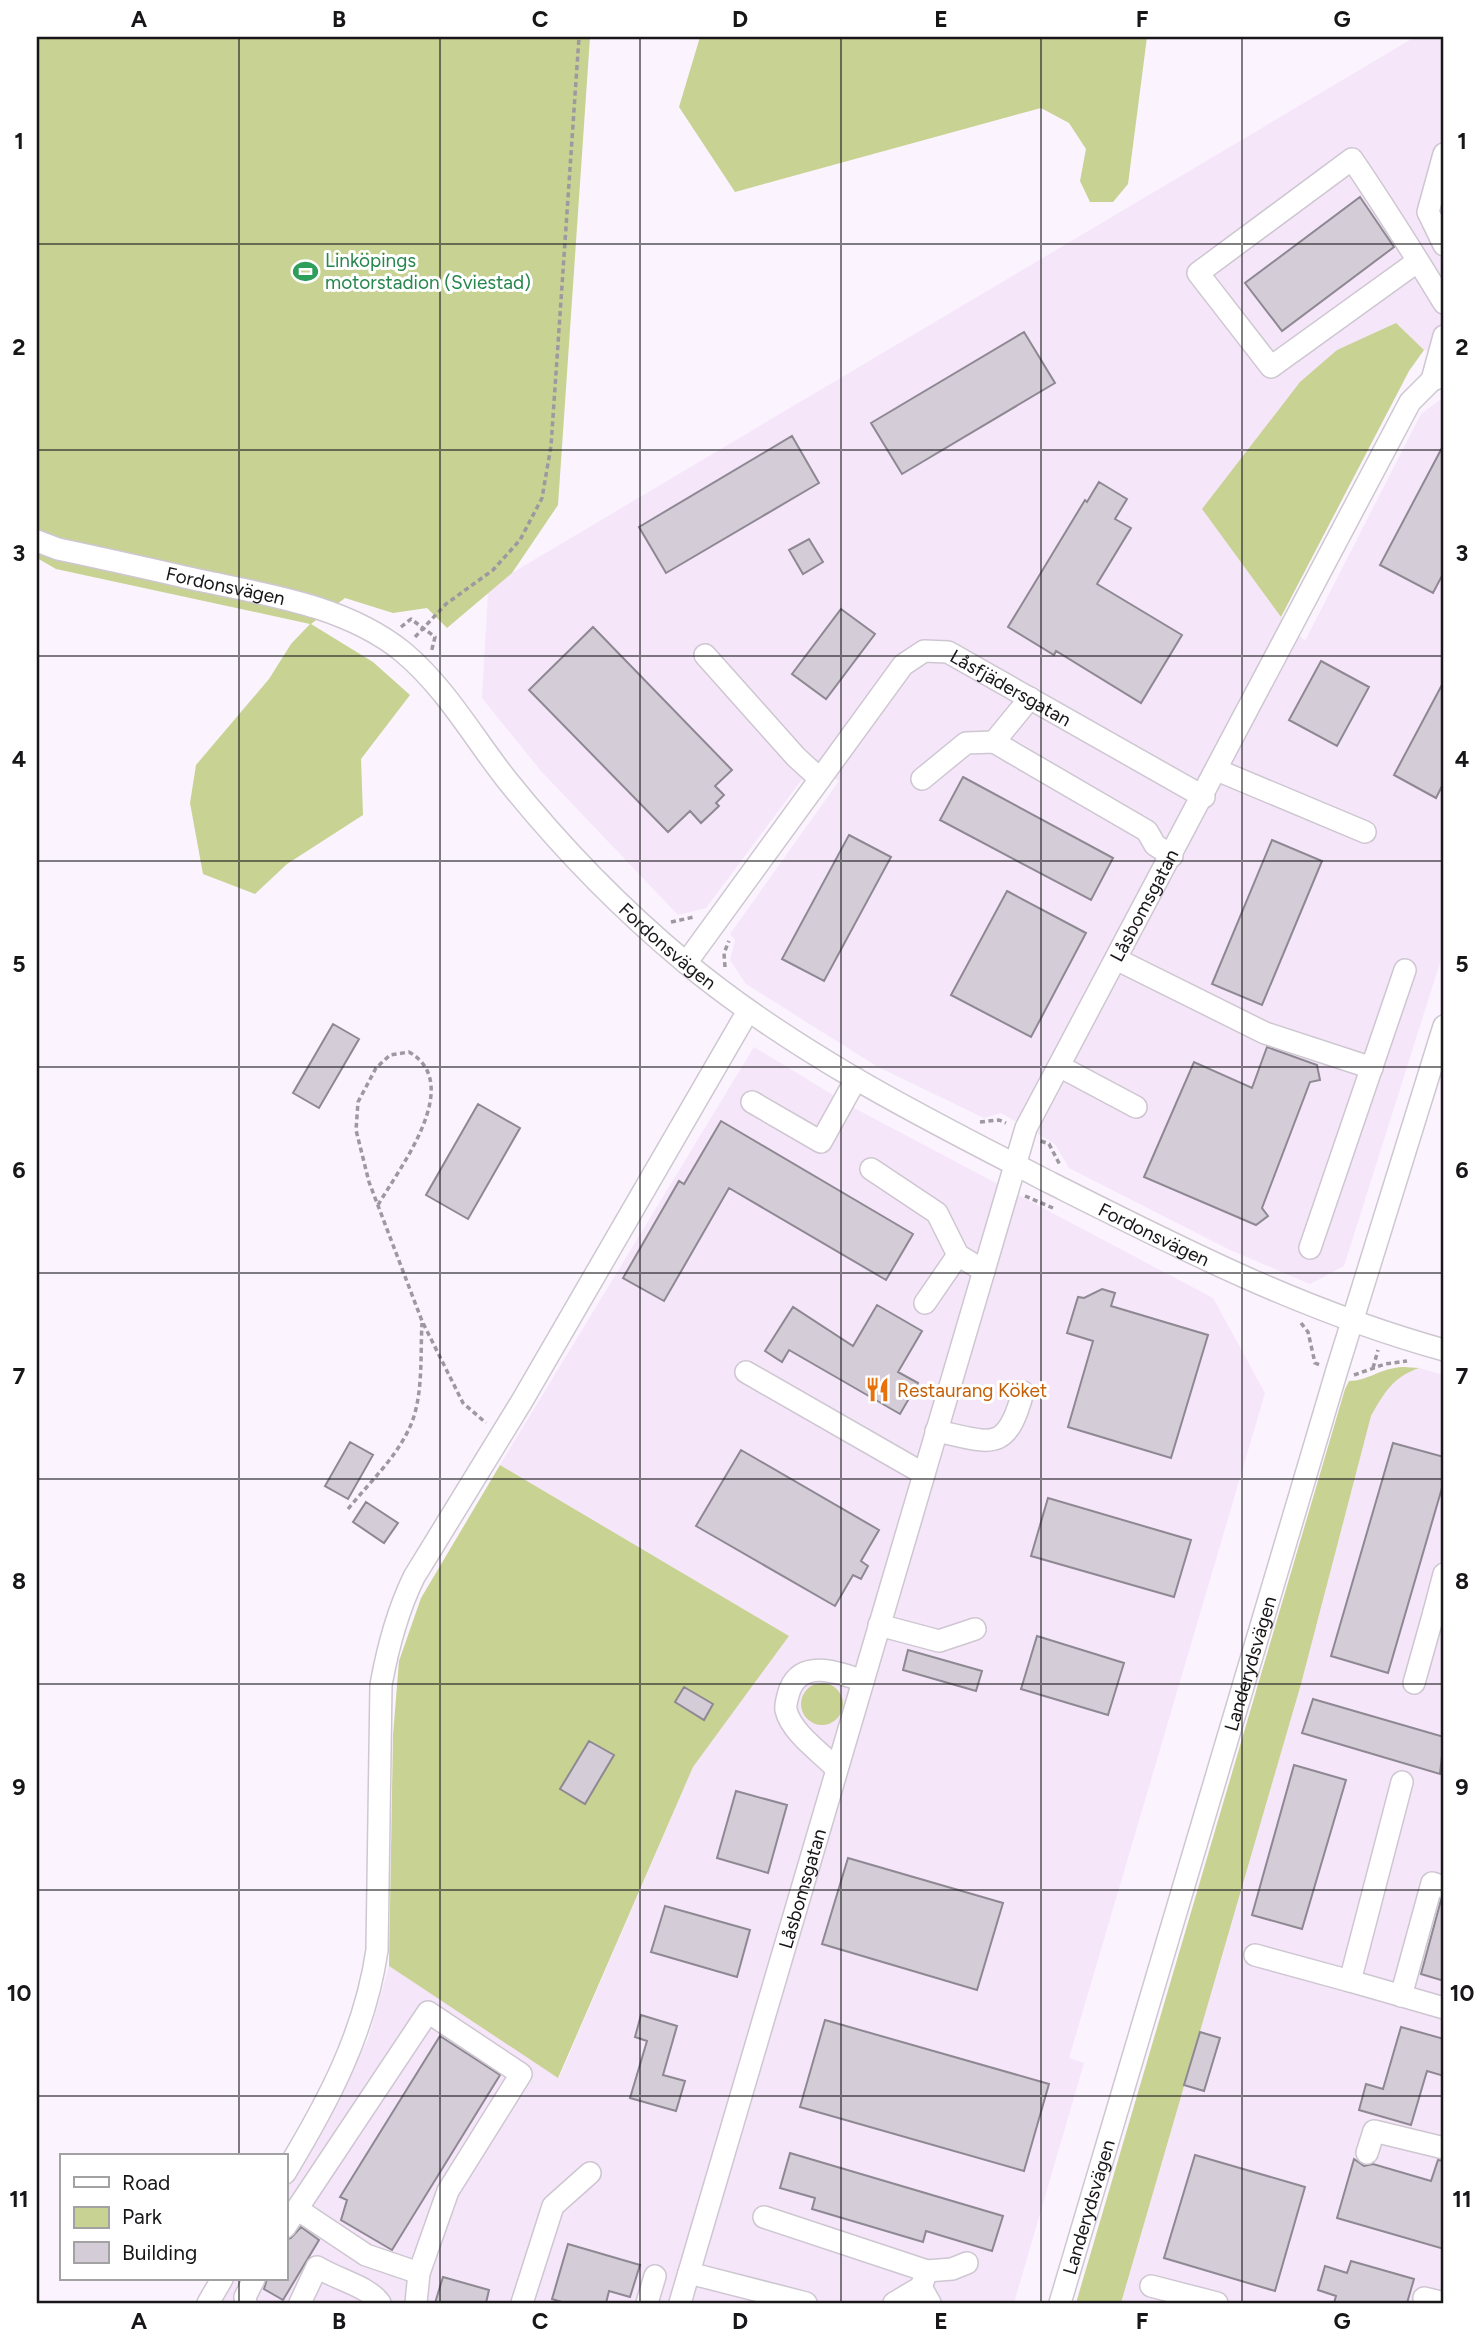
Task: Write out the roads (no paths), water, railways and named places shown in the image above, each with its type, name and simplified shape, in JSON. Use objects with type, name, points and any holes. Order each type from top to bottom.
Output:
[{"type":"street","points":[[1444,154],[1428,212],[1444,246]]},
{"type":"street","points":[[1418,261],[1271,367],[1198,272],[1352,159],[1418,261],[1444,303]]},
{"type":"street","points":[[1438,378],[1444,336]]},
{"type":"street","name":"Låsbomsgatan","points":[[680,2303],[1024,1133],[1204,797],[1410,402],[1438,378]]},
{"type":"street","name":"Fordonsvägen","points":[[37,541],[58,549],[281,598],[336,616],[401,651],[450,702],[504,777],[553,836],[612,898],[748,1011],[807,1051],[1015,1164],[1177,1246],[1352,1323],[1444,1350]]},
{"type":"street","name":"Låsfjädersgatan","points":[[686,962],[903,664],[924,651],[948,652],[1204,797]]},
{"type":"street","points":[[705,655],[796,757],[820,779]]},
{"type":"street","points":[[994,742],[1030,698]]},
{"type":"street","points":[[922,779],[966,743],[994,742],[1147,831],[1155,845],[1172,856]]},
{"type":"street","points":[[1217,770],[1366,832]]},
{"type":"street","points":[[1116,959],[1265,1033],[1372,1068]]},
{"type":"street","points":[[1310,1248],[1405,970]]},
{"type":"street","points":[[287,2169],[341,2073],[371,1989],[377,1950],[381,1685],[388,1643],[399,1608],[414,1577],[501,1434],[748,1011]]},
{"type":"street","name":"Landerydsvägen","points":[[1060,2303],[1352,1323],[1444,1026]]},
{"type":"street","points":[[1059,1066],[1136,1107]]},
{"type":"street","points":[[752,1102],[821,1142],[856,1079]]},
{"type":"street","points":[[871,1169],[937,1213],[958,1255],[984,1271]]},
{"type":"street","points":[[925,1303],[958,1255]]},
{"type":"street","points":[[746,1372],[924,1474]]},
{"type":"street","points":[[936,1431],[990,1442],[1004,1436],[1015,1421],[1023,1392]]},
{"type":"street","points":[[1414,1683],[1439,1614],[1444,1574]]},
{"type":"street","points":[[879,1625],[939,1641],[975,1629]]},
{"type":"street","points":[[836,1768],[791,1721],[786,1709],[788,1696],[800,1676],[810,1671],[836,1671],[863,1681]]},
{"type":"street","points":[[1350,1981],[1402,1782]]},
{"type":"street","points":[[1401,1996],[1432,1883],[1444,1887]]},
{"type":"street","points":[[1255,1955],[1444,2008]]},
{"type":"street","points":[[287,2224],[304,2203],[428,2012],[521,2074],[448,2191],[419,2273],[416,2303]]},
{"type":"street","points":[[1367,2153],[1374,2131],[1443,2144]]},
{"type":"street","points":[[522,2303],[550,2212],[566,2191],[590,2173]]},
{"type":"street","points":[[297,2209],[366,2255],[419,2273]]},
{"type":"street","points":[[764,2217],[926,2287]]},
{"type":"street","points":[[894,2303],[967,2263]]},
{"type":"street","points":[[300,2303],[317,2267],[341,2281],[372,2291],[380,2303]]},
{"type":"street","points":[[689,2273],[806,2303]]},
{"type":"street","points":[[647,2303],[655,2276]]},
{"type":"street","points":[[208,2303],[221,2280]]},
{"type":"street","points":[[246,2303],[245,2297],[254,2280]]},
{"type":"street","points":[[1151,2286],[1217,2303]]},
{"type":"place","name":"Linköpings motorstadion (Sviestad)","points":[[305,271]]},
{"type":"place","name":"Restaurang Köket","points":[[877,1390]]}]
